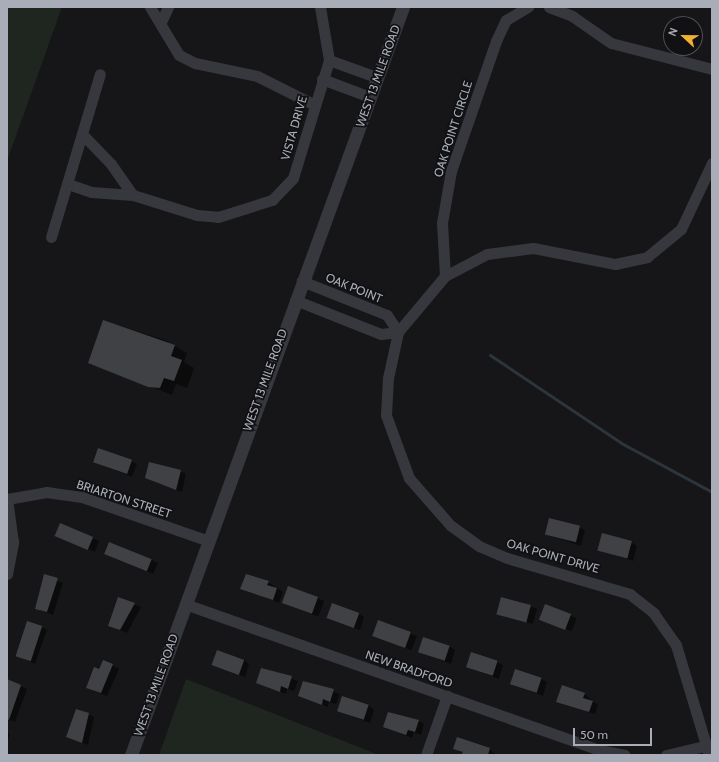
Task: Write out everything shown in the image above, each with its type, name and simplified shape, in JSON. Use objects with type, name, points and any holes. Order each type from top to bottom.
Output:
[{"type":"street","points":[[150,7],[161,22],[180,55],[195,63],[257,76],[313,104]]},
{"type":"street","points":[[161,22],[168,7]]},
{"type":"street","name":"VISTA DRIVE","points":[[68,184],[91,192],[133,195],[196,215],[218,217],[272,200],[293,178],[313,104],[329,60],[320,7]]},
{"type":"street","name":"WEST 13 MILE ROAD","points":[[131,755],[376,77],[403,7]]},
{"type":"street","name":"OAK POINT CIRCLE","points":[[445,276],[442,223],[451,171],[496,41],[506,20],[528,7]]},
{"type":"street","points":[[549,7],[572,16],[611,43],[712,70]]},
{"type":"street","points":[[329,60],[376,77]]},
{"type":"street","points":[[51,237],[84,136],[100,74]]},
{"type":"street","points":[[322,79],[370,97]]},
{"type":"street","points":[[84,136],[111,164],[133,195]]},
{"type":"street","name":"OAK POINT DRIVE","points":[[706,751],[676,645],[654,614],[630,594],[507,558],[480,546],[451,526],[409,478],[386,416],[388,378],[398,332],[445,276],[487,254],[533,248],[615,264],[647,257],[671,242],[681,229],[712,163]]},
{"type":"street","name":"OAK POINT","points":[[302,281],[387,315],[398,332]]},
{"type":"street","points":[[295,300],[381,334],[398,332]]},
{"type":"street","name":"BRIARTON STREET","points":[[7,499],[46,492],[82,497],[209,541]]},
{"type":"street","points":[[7,499],[13,542],[7,574]]},
{"type":"street","name":"NEW BRADFORD","points":[[185,604],[599,750],[625,755]]},
{"type":"street","points":[[426,755],[447,696]]},
{"type":"street","points":[[666,755],[706,751]]},
{"type":"shaded area","points":[[7,7],[62,7],[7,161]]},
{"type":"shaded area","points":[[186,679],[379,755],[159,755]]},
{"type":"building","points":[[103,320],[175,345],[171,356],[182,360],[174,381],[164,378],[160,388],[148,387],[88,363]]},
{"type":"building","points":[[98,448],[132,460],[127,474],[93,462]]},
{"type":"building","points":[[149,462],[181,470],[176,490],[145,478]]},
{"type":"building","points":[[549,518],[580,526],[576,542],[545,534]]},
{"type":"building","points":[[60,523],[93,537],[88,550],[55,536]]},
{"type":"building","points":[[602,533],[632,541],[627,558],[597,550]]},
{"type":"building","points":[[109,542],[152,559],[147,571],[104,554]]},
{"type":"building","points":[[44,574],[58,578],[47,612],[35,609]]},
{"type":"building","points":[[246,574],[269,581],[267,585],[277,588],[273,600],[240,589]]},
{"type":"building","points":[[288,586],[318,597],[312,614],[282,603]]},
{"type":"building","points":[[118,597],[135,603],[120,630],[108,626]]},
{"type":"building","points":[[501,597],[531,605],[526,622],[496,614]]},
{"type":"building","points":[[332,603],[359,613],[354,628],[327,618]]},
{"type":"building","points":[[545,604],[571,614],[565,630],[539,620]]},
{"type":"building","points":[[378,620],[411,632],[405,648],[372,636]]},
{"type":"building","points":[[27,621],[42,626],[31,661],[16,656]]},
{"type":"building","points":[[423,637],[450,646],[445,661],[418,652]]},
{"type":"building","points":[[217,650],[244,660],[239,675],[212,665]]},
{"type":"building","points":[[471,652],[498,661],[493,676],[466,667]]},
{"type":"building","points":[[103,660],[113,664],[101,693],[86,688],[94,667],[99,669]]},
{"type":"building","points":[[261,668],[292,676],[288,689],[281,686],[280,692],[256,683]]},
{"type":"building","points":[[515,669],[542,678],[537,693],[510,684]]},
{"type":"building","points":[[7,679],[21,685],[9,720],[7,719]]},
{"type":"building","points":[[303,681],[334,689],[330,702],[323,699],[322,705],[298,696]]},
{"type":"building","points":[[562,685],[585,693],[583,698],[593,701],[589,712],[556,702]]},
{"type":"building","points":[[342,696],[369,705],[364,720],[337,711]]},
{"type":"building","points":[[76,709],[89,713],[82,743],[66,737]]},
{"type":"building","points":[[388,712],[419,720],[415,732],[408,730],[406,735],[383,727]]},
{"type":"building","points":[[457,737],[490,748],[488,755],[461,755],[463,752],[453,749]]},
{"type":"waterway","points":[[490,355],[623,444],[712,492]]}]
